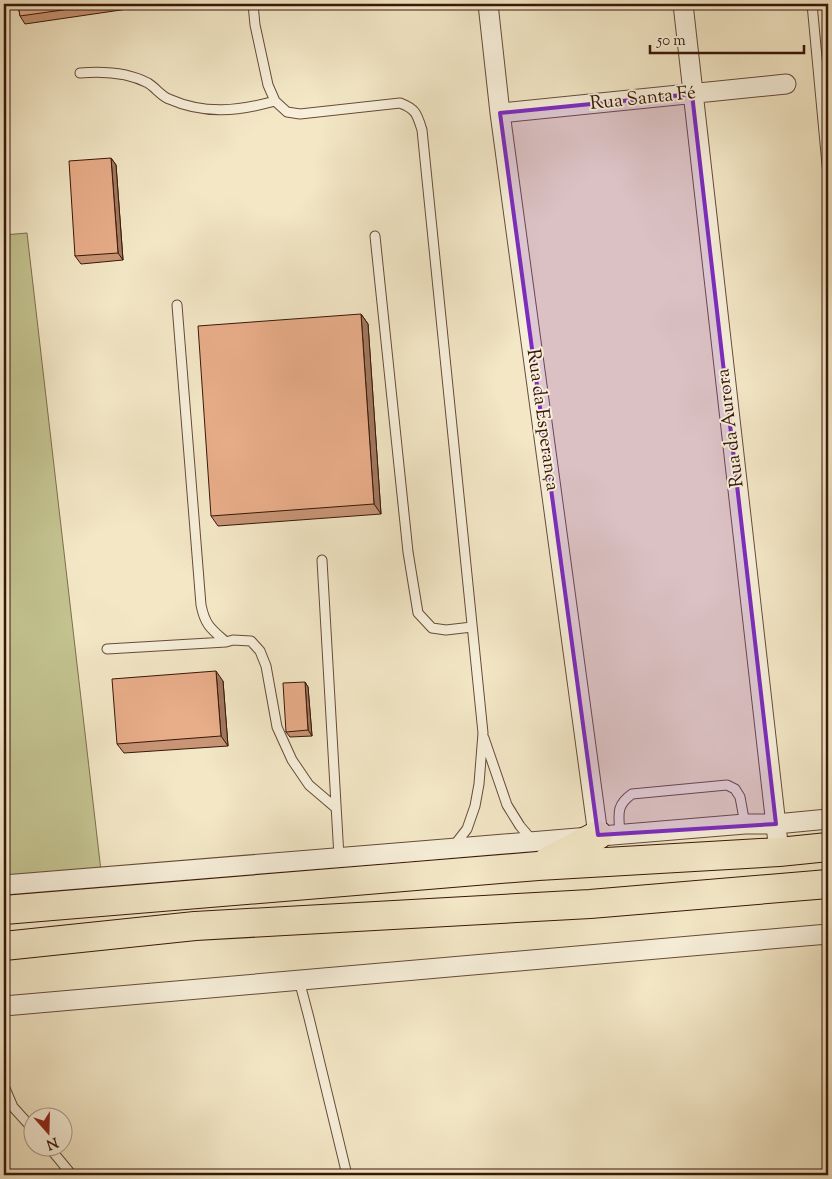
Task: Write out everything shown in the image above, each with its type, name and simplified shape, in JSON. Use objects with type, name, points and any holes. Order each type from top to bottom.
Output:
[{"type":"highway","points":[[535,853],[609,834]]},
{"type":"highway","points":[[4,910],[535,853],[779,852],[828,847]]},
{"type":"highway","points":[[4,946],[195,926],[590,904],[828,884]]},
{"type":"street","name":"Rua da Esperança","points":[[488,4],[500,114],[609,834]]},
{"type":"street","name":"Rua da Aurora","points":[[683,4],[779,852]]},
{"type":"street","name":"Rua Santa Fé","points":[[500,114],[786,84]]},
{"type":"street","points":[[609,834],[828,819]]},
{"type":"street","points":[[4,885],[453,847],[535,853]]},
{"type":"street","points":[[4,1006],[828,934]]},
{"type":"lane","points":[[253,4],[255,25],[268,85],[275,101],[287,112],[300,114],[400,103],[412,108],[422,130],[482,733],[479,784],[475,806],[467,829],[453,847]]},
{"type":"lane","points":[[812,4],[827,139],[828,175]]},
{"type":"lane","points":[[80,73],[101,71],[125,74],[148,83],[168,99],[197,108],[224,110],[253,107],[275,101]]},
{"type":"lane","points":[[375,236],[408,552],[418,613],[432,628],[446,630],[472,627]]},
{"type":"lane","points":[[177,305],[201,605],[204,618],[211,629],[226,642]]},
{"type":"lane","points":[[322,560],[339,857]]},
{"type":"lane","points":[[108,649],[233,640],[251,641],[260,651],[266,666],[277,727],[292,760],[309,785],[336,808]]},
{"type":"lane","points":[[482,733],[508,805],[535,853]]},
{"type":"lane","points":[[609,834],[619,808],[624,800],[632,794],[727,785],[735,789],[740,797],[745,824]]},
{"type":"lane","points":[[299,980],[347,1175]]},
{"type":"lane","points":[[4,1086],[13,1107],[22,1117]]},
{"type":"lane","points":[[56,1156],[72,1175]]},
{"type":"highlighted area","points":[[692,94],[776,824],[598,835],[500,113]]},
{"type":"green space","points":[[27,233],[101,871],[4,879],[4,235]]},
{"type":"building","points":[[18,4],[105,4],[20,16]]},
{"type":"building","points":[[111,158],[118,253],[75,256],[69,161]]},
{"type":"building","points":[[361,314],[374,504],[211,516],[198,326]]},
{"type":"building","points":[[216,671],[221,736],[117,744],[112,679]]},
{"type":"building","points":[[305,682],[308,730],[286,732],[283,683]]}]
